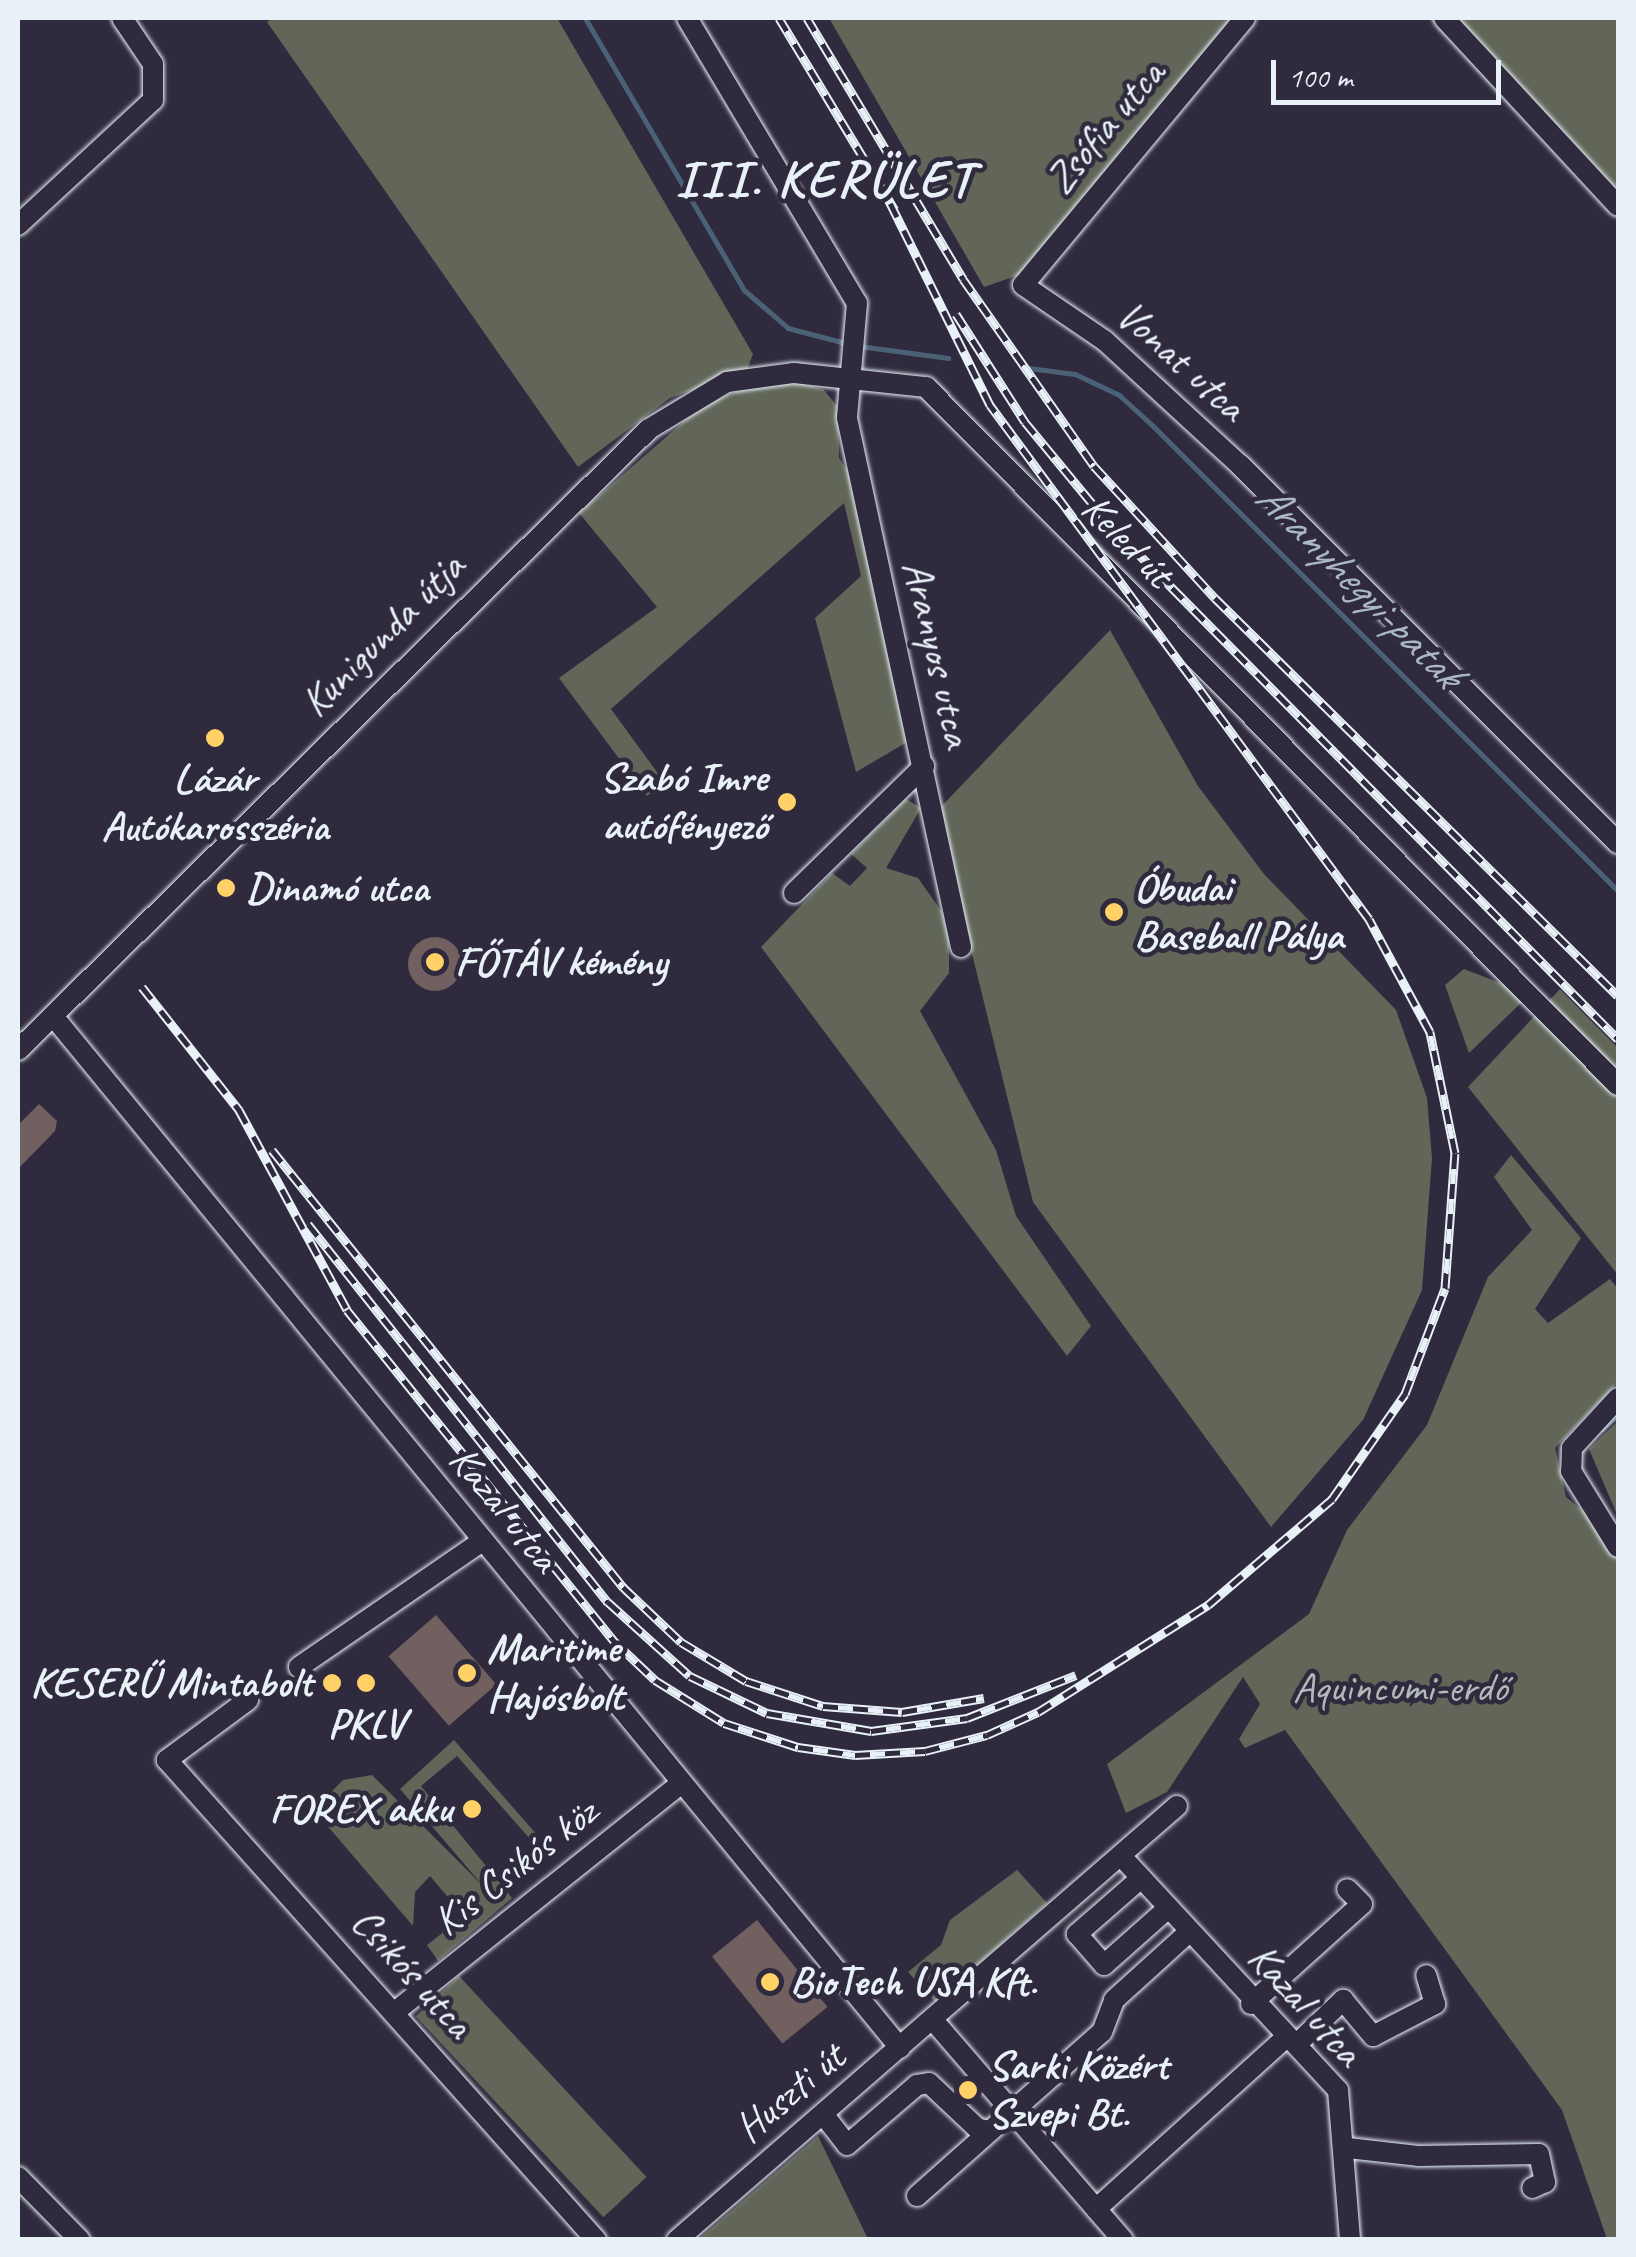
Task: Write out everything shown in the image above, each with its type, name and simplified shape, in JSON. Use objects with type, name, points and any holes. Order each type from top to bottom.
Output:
[{"type":"street","points":[[18,225],[148,107],[156,92],[153,64],[122,18]]},
{"type":"street","points":[[687,18],[853,291],[860,326],[854,369]]},
{"type":"street","name":"Zsófia utca","points":[[1023,285],[1246,18]]},
{"type":"street","points":[[1444,18],[1618,206]]},
{"type":"street","name":"Vonat utca","points":[[1023,285],[1105,340],[1240,465],[1618,843]]},
{"type":"street","name":"Aranyos utca","points":[[854,369],[847,418],[961,947]]},
{"type":"street","name":"Kunigunda útja","points":[[18,1050],[649,428],[706,391],[749,376],[854,369]]},
{"type":"street","name":"Keled út","points":[[854,369],[916,380],[935,396],[1618,1085]]},
{"type":"street","points":[[794,893],[924,766]]},
{"type":"street","name":"Kazal utca","points":[[53,1016],[900,2048]]},
{"type":"street","points":[[1618,1398],[1572,1448],[1571,1470],[1618,1546]]},
{"type":"street","points":[[299,1667],[482,1542]]},
{"type":"street","name":"Csikós utca","points":[[248,1700],[167,1760],[396,2011],[596,2240]]},
{"type":"street","name":"Kis Csikós köz","points":[[396,2011],[682,1784]]},
{"type":"street","name":"Huszti út","points":[[677,2240],[1177,1806]]},
{"type":"street","name":"Kazal utca","points":[[1120,1856],[1252,2004],[1338,2090],[1348,2148],[1350,2240]]},
{"type":"street","points":[[1140,1878],[1077,1934],[1104,1965],[1167,1909]]},
{"type":"street","points":[[1252,2004],[1362,1904],[1347,1888]]},
{"type":"street","points":[[916,2196],[1102,2032],[1114,2000],[1188,1933]]},
{"type":"street","points":[[1096,2209],[1342,2000],[1373,2036],[1435,2004],[1426,1975]]},
{"type":"street","points":[[932,2020],[1123,2240]]},
{"type":"street","points":[[823,2114],[847,2145],[917,2085],[930,2083],[971,2124],[990,2130]]},
{"type":"street","points":[[1348,2148],[1406,2149],[1418,2156],[1539,2154],[1546,2182],[1532,2188]]},
{"type":"street","points":[[18,2177],[80,2240]]},
{"type":"green space","points":[[273,18],[557,18],[753,354],[747,370],[670,398],[578,467],[267,22]]},
{"type":"green space","points":[[829,18],[1254,18],[1036,269],[984,287]]},
{"type":"green space","points":[[1429,18],[1618,18],[1618,219]]},
{"type":"green space","points":[[794,382],[823,389],[838,407],[839,458],[849,473],[909,741],[856,772],[815,618],[861,576],[844,503],[611,709],[665,783],[647,796],[559,678],[657,607],[579,513],[704,404],[754,385]]},
{"type":"green space","points":[[1110,630],[1198,786],[1264,874],[1396,1010],[1427,1098],[1432,1158],[1422,1290],[1363,1420],[1271,1527],[1033,1202],[937,811]]},
{"type":"green space","points":[[906,799],[921,808],[886,868],[918,878],[942,912],[949,941],[949,973],[920,1011],[996,1150],[1016,1216],[1091,1326],[1067,1356],[761,947],[832,873],[850,886],[867,868],[851,854]]},
{"type":"green space","points":[[1464,969],[1508,986],[1522,1002],[1469,1053],[1445,985]]},
{"type":"green space","points":[[1560,989],[1618,1048],[1618,1275],[1468,1087]]},
{"type":"green space","name":"Aquincumi-erdő","points":[[1511,1155],[1581,1238],[1535,1309],[1548,1323],[1610,1279],[1618,1289],[1618,1382],[1555,1448],[1566,1497],[1607,1531],[1618,1560],[1618,2239],[1607,2239],[1562,2110],[1285,1730],[1245,1748],[1239,1739],[1260,1704],[1243,1677],[1167,1792],[1126,1813],[1107,1764],[1309,1614],[1347,1530],[1427,1425],[1488,1277],[1532,1230],[1494,1177]]},
{"type":"green space","points":[[1618,1421],[1618,1517],[1589,1449]]},
{"type":"green space","points":[[454,1740],[552,1852],[546,1857],[457,1756],[421,1786],[512,1898],[438,1961],[427,1945],[464,1916],[430,1876],[415,1892],[413,1926],[325,1823],[330,1793],[343,1780],[372,1775],[484,1887],[400,1789]]},
{"type":"green space","points":[[1017,1870],[1047,1903],[935,2002],[908,1972],[941,1945],[950,1920]]},
{"type":"green space","points":[[459,1976],[647,2177],[603,2217],[416,2016]]},
{"type":"green space","points":[[818,2136],[868,2239],[699,2239]]},
{"type":"building","name":"FŐTÁV kémény","points":[[435,937],[454,945],[462,964],[454,983],[435,991],[416,983],[408,964],[416,945]]},
{"type":"building","points":[[39,1104],[57,1121],[55,1131],[18,1169],[18,1125]]},
{"type":"building","name":"Maritime Hajósbolt","points":[[436,1615],[496,1684],[449,1726],[388,1656]]},
{"type":"building","name":"BioTech USA Kft.","points":[[757,1920],[827,2007],[782,2044],[712,1957]]},
{"type":"waterway","name":"Aranyhegyi-patak","points":[[585,18],[744,290],[788,328],[849,344]]},
{"type":"waterway","name":"Aranyhegyi-patak","points":[[859,346],[948,358]]},
{"type":"waterway","name":"Aranyhegyi-patak","points":[[1029,368],[1075,374],[1119,395],[1618,891]]},
{"type":"waterway","points":[[1602,1429],[1618,1414]]},
{"type":"railway","points":[[779,18],[895,210]]},
{"type":"railway","points":[[807,18],[963,279],[1094,466],[1215,598],[1618,996]]},
{"type":"railway","points":[[142,987],[239,1110],[347,1310],[615,1642],[655,1680],[724,1723],[798,1747],[855,1755],[925,1751],[987,1735],[1038,1712],[1208,1605],[1332,1499],[1405,1394],[1445,1288],[1455,1153],[1430,1032],[1369,919],[990,405],[887,197]]},
{"type":"railway","points":[[956,314],[1025,422],[1109,524],[1618,1039]]},
{"type":"railway","points":[[272,1150],[623,1587],[681,1642],[746,1681],[823,1706],[902,1712],[984,1698]]},
{"type":"railway","points":[[308,1224],[608,1602],[690,1676],[767,1713],[871,1731],[967,1718],[1076,1675]]},
{"type":"place","name":"Lázár Autókarosszéria","points":[[215,738]]},
{"type":"place","name":"Szabó Imre autófényező","points":[[787,802]]},
{"type":"place","name":"Dinamó utca","points":[[226,888]]},
{"type":"place","name":"Óbudai Baseball Pálya","points":[[1114,912]]},
{"type":"place","name":"FŐTÁV kémény","points":[[435,962]]},
{"type":"place","name":"Maritime Hajósbolt","points":[[467,1673]]},
{"type":"place","name":"KESERŰ Mintabolt","points":[[332,1683]]},
{"type":"place","name":"PKLV","points":[[366,1683]]},
{"type":"place","name":"FOREX akku","points":[[472,1809]]},
{"type":"place","name":"BioTech USA Kft.","points":[[770,1982]]},
{"type":"place","name":"Sarki Közért Szvepi Bt.","points":[[968,2090]]},
{"type":"district","name":"III. KERÜLET","points":[[825,180]]}]
